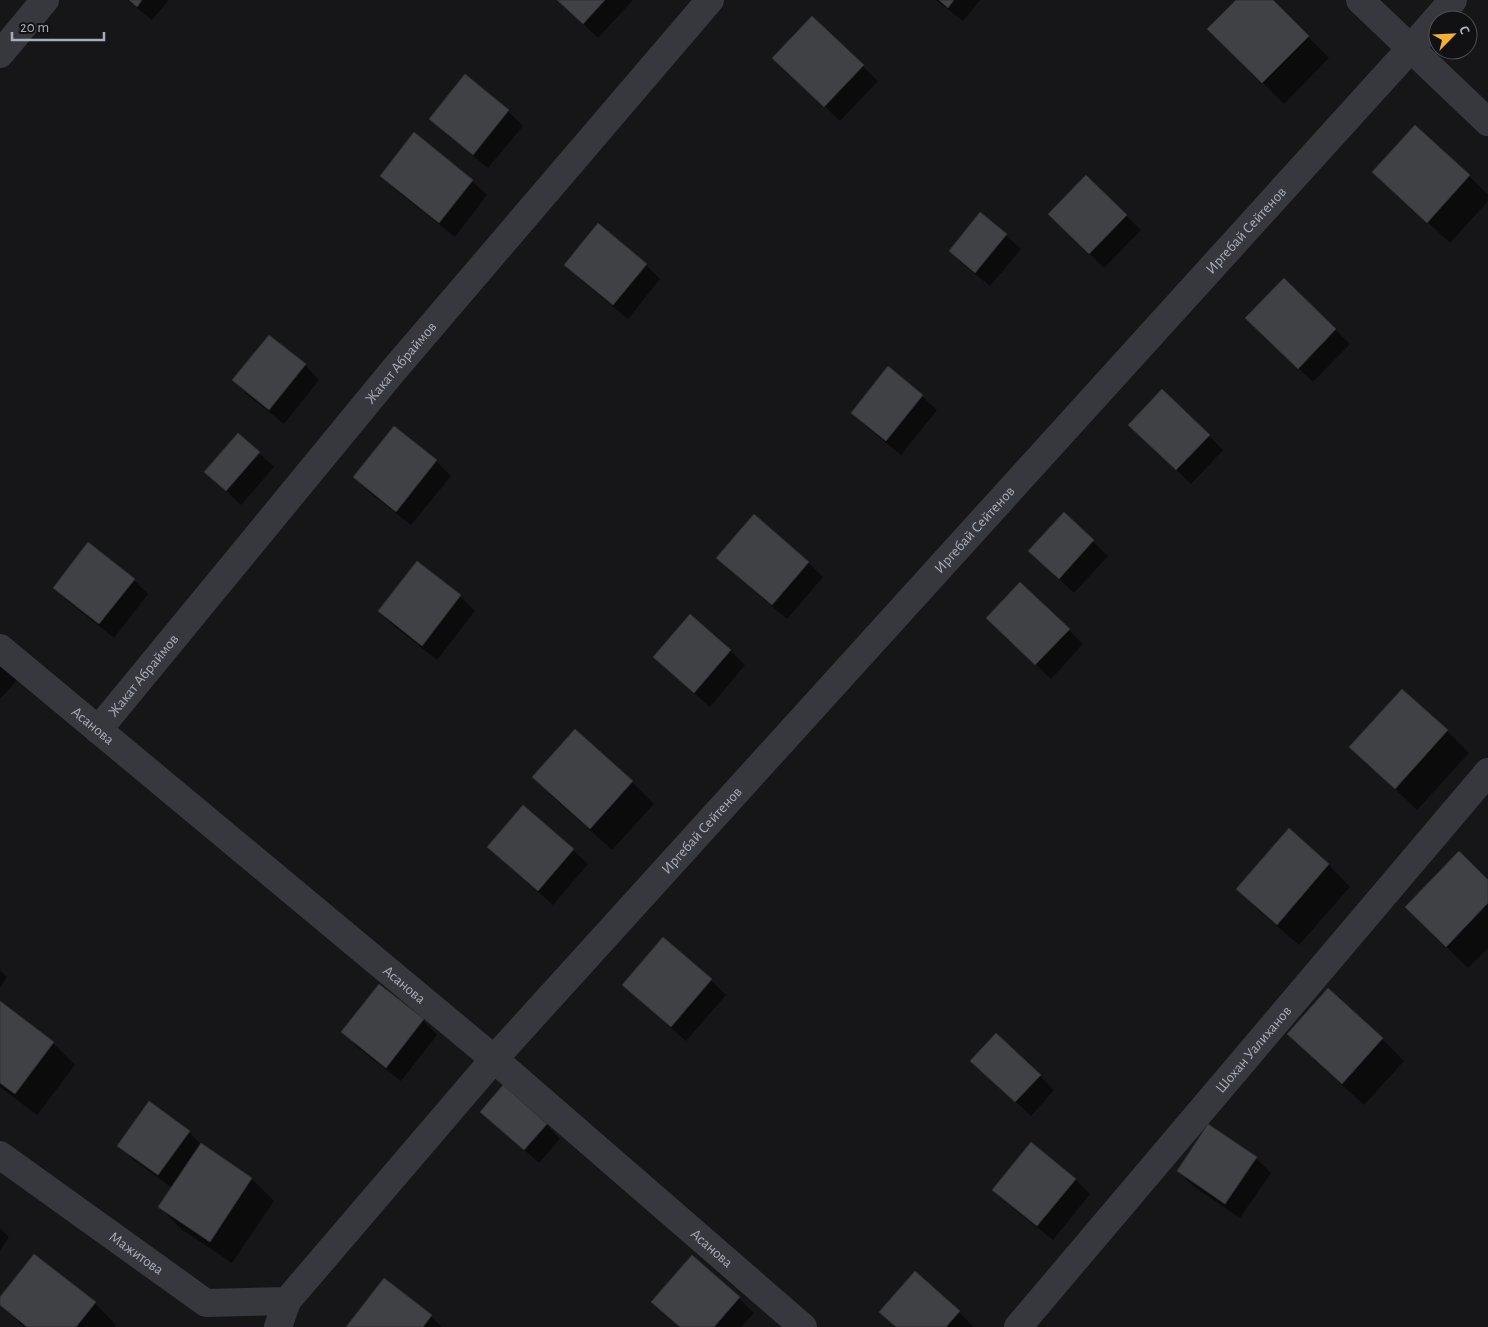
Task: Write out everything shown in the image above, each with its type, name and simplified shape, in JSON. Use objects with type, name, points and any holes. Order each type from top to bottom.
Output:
[{"type":"street","points":[[0,54],[45,0]]},
{"type":"street","name":"Жакат Абраймов","points":[[98,730],[392,371],[710,0]]},
{"type":"street","points":[[1360,0],[1488,122]]},
{"type":"street","name":"Иргебай Сейтенов","points":[[494,1059],[1453,0]]},
{"type":"street","name":"Асанова","points":[[0,648],[494,1059],[803,1327]]},
{"type":"street","name":"Шохан Уалиханов","points":[[1018,1327],[1488,772]]},
{"type":"street","points":[[278,1327],[287,1301],[494,1059]]},
{"type":"street","name":"Мажитова","points":[[0,1155],[206,1303],[287,1301]]},
{"type":"building","points":[[129,0],[142,0],[137,7]]},
{"type":"building","points":[[557,0],[605,0],[583,24]]},
{"type":"building","points":[[939,0],[954,0],[948,8]]},
{"type":"building","points":[[1236,0],[1273,0],[1309,36],[1262,83],[1207,29]]},
{"type":"building","points":[[812,16],[864,65],[824,107],[772,58]]},
{"type":"building","points":[[465,74],[509,110],[473,155],[429,119]]},
{"type":"building","points":[[1415,125],[1470,175],[1427,223],[1372,172]]},
{"type":"building","points":[[414,132],[473,180],[439,223],[380,176]]},
{"type":"building","points":[[1086,175],[1127,215],[1089,254],[1048,214]]},
{"type":"building","points":[[980,212],[1007,234],[975,273],[949,251]]},
{"type":"building","points":[[598,223],[647,264],[613,305],[564,265]]},
{"type":"building","points":[[1284,278],[1336,329],[1298,369],[1245,318]]},
{"type":"building","points":[[269,335],[306,364],[269,410],[232,380]]},
{"type":"building","points":[[888,366],[923,395],[886,441],[851,413]]},
{"type":"building","points":[[1162,389],[1210,435],[1176,470],[1128,425]]},
{"type":"building","points":[[394,426],[437,460],[396,512],[353,477]]},
{"type":"building","points":[[238,433],[260,452],[226,491],[204,472]]},
{"type":"building","points":[[1064,512],[1094,540],[1059,579],[1028,551]]},
{"type":"building","points":[[754,514],[809,562],[772,605],[716,558]]},
{"type":"building","points":[[88,542],[135,579],[99,624],[53,588]]},
{"type":"building","points":[[417,561],[461,595],[422,646],[378,611]]},
{"type":"building","points":[[1020,582],[1070,629],[1035,665],[986,618]]},
{"type":"building","points":[[690,614],[731,650],[694,693],[653,657]]},
{"type":"building","points":[[1402,689],[1448,730],[1395,789],[1349,747]]},
{"type":"building","points":[[575,729],[633,781],[590,829],[532,777]]},
{"type":"building","points":[[523,805],[574,849],[538,891],[487,847]]},
{"type":"building","points":[[1289,828],[1329,864],[1277,925],[1236,889]]},
{"type":"building","points":[[1459,851],[1488,880],[1488,903],[1446,947],[1405,907]]},
{"type":"building","points":[[663,937],[712,979],[671,1027],[622,985]]},
{"type":"building","points":[[379,984],[424,1019],[386,1068],[341,1032]]},
{"type":"building","points":[[1328,988],[1383,1038],[1342,1084],[1287,1034]]},
{"type":"building","points":[[0,1001],[54,1042],[15,1094],[0,1083]]},
{"type":"building","points":[[996,1033],[1041,1075],[1015,1102],[970,1061]]},
{"type":"building","points":[[503,1085],[547,1124],[524,1150],[480,1112]]},
{"type":"building","points":[[149,1101],[190,1131],[158,1175],[117,1146]]},
{"type":"building","points":[[1208,1124],[1257,1157],[1225,1204],[1177,1171]]},
{"type":"building","points":[[1031,1142],[1076,1179],[1037,1226],[992,1190]]},
{"type":"building","points":[[201,1143],[252,1178],[210,1242],[158,1207]]},
{"type":"building","points":[[34,1254],[96,1302],[76,1327],[27,1327],[0,1305],[0,1297]]},
{"type":"building","points":[[692,1255],[740,1297],[714,1327],[680,1327],[651,1302]]},
{"type":"building","points":[[915,1271],[960,1311],[946,1327],[896,1327],[879,1312]]},
{"type":"building","points":[[384,1278],[432,1315],[423,1327],[346,1327]]}]
